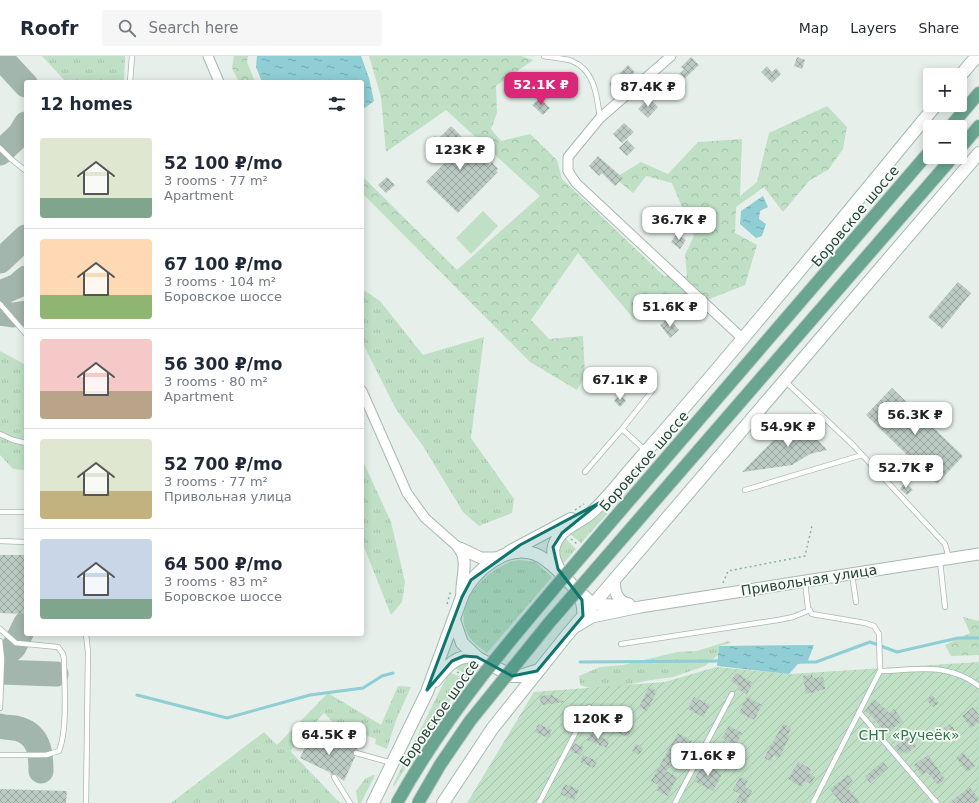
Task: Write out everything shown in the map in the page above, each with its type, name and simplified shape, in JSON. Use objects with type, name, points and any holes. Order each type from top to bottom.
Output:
[{"type":"main road","points":[[966,68],[976,56]]},
{"type":"main road","points":[[956,120],[979,93]]},
{"type":"main road","points":[[373,803],[393,764],[427,690],[462,597],[469,583],[477,573],[520,545],[594,502],[646,451],[743,339],[930,112]]},
{"type":"main road","points":[[967,140],[979,126]]},
{"type":"main road","points":[[443,803],[492,729],[568,634],[979,153]]},
{"type":"main road","name":"Боровское шоссе","points":[[396,803],[431,745],[475,685],[539,606],[923,159]]},
{"type":"main road","points":[[418,803],[440,765],[470,721],[549,623],[947,164]]},
{"type":"main road","points":[[562,575],[553,556],[554,544],[562,533],[589,514],[594,502]]},
{"type":"main road","points":[[500,558],[516,552],[532,553],[542,557],[575,588],[584,606],[583,616]]},
{"type":"main road","points":[[454,620],[460,639],[466,648],[477,657],[512,676],[520,676],[540,669]]},
{"type":"main road","points":[[427,690],[452,661],[464,656],[477,657]]},
{"type":"street","points":[[208,56],[218,80]]},
{"type":"street","points":[[671,56],[600,118],[568,157],[568,171],[576,183],[743,339]]},
{"type":"street","points":[[364,396],[407,493],[425,518],[459,548],[481,558],[500,558]]},
{"type":"street","points":[[459,548],[465,560],[462,578],[462,597]]},
{"type":"street","name":"Привольная улица","points":[[640,606],[979,554]]},
{"type":"street","points":[[615,578],[614,587],[618,599],[625,604],[640,606]]},
{"type":"street","points":[[575,588],[593,604],[640,606]]},
{"type":"street","points":[[568,634],[583,621],[592,617],[640,606]]},
{"type":"lane","points":[[130,80],[132,56]]},
{"type":"lane","points":[[544,56],[572,61],[586,70],[597,96],[600,118]]},
{"type":"lane","points":[[0,148],[10,159],[24,170]]},
{"type":"lane","points":[[0,304],[24,332]]},
{"type":"lane","points":[[784,380],[807,400],[862,455],[944,544],[945,607]]},
{"type":"lane","points":[[585,472],[652,391]]},
{"type":"lane","points":[[622,429],[646,451]]},
{"type":"lane","points":[[0,434],[13,440],[24,443]]},
{"type":"lane","points":[[745,490],[862,455]]},
{"type":"lane","points":[[0,512],[24,512]]},
{"type":"lane","points":[[0,541],[24,542]]},
{"type":"lane","points":[[852,574],[856,602]]},
{"type":"lane","points":[[804,581],[812,614],[865,624],[877,629],[879,634],[880,671],[813,803]]},
{"type":"lane","points":[[621,644],[778,620],[793,617],[810,610]]},
{"type":"lane","points":[[0,629],[16,643],[58,647],[63,654],[64,659],[62,743],[59,751],[46,755],[0,755]]},
{"type":"lane","points":[[86,636],[88,652],[86,803]]},
{"type":"lane","points":[[0,641],[2,659],[0,708]]},
{"type":"lane","points":[[880,671],[942,669],[965,676],[979,686]]},
{"type":"lane","points":[[675,803],[732,694]]},
{"type":"lane","points":[[539,803],[589,707]]},
{"type":"lane","points":[[860,712],[937,803]]},
{"type":"lane","points":[[356,753],[393,764]]},
{"type":"lane","points":[[334,777],[350,803]]},
{"type":"path","points":[[574,510],[594,502]]},
{"type":"path","points":[[724,583],[728,571],[805,556],[812,526]]},
{"type":"path","points":[[446,606],[453,583]]},
{"type":"highlighted area","points":[[599,503],[562,533],[553,547],[558,569],[582,600],[583,616],[537,671],[512,676],[477,657],[464,656],[452,661],[427,690],[462,597],[471,580],[520,545]]},
{"type":"green space","points":[[42,56],[125,56],[124,80],[64,80]]},
{"type":"green space","points":[[234,56],[248,56],[247,62],[254,80],[238,80],[232,68]]},
{"type":"green space","points":[[369,56],[521,56],[533,60],[496,86],[497,113],[491,129],[501,141],[530,134],[557,160],[562,179],[664,276],[687,276],[685,255],[694,236],[672,183],[646,176],[633,193],[615,178],[641,162],[668,174],[698,142],[742,139],[740,196],[757,182],[769,133],[827,106],[847,127],[843,149],[829,169],[809,181],[783,212],[764,187],[736,207],[735,233],[757,245],[745,285],[674,313],[634,319],[578,253],[531,320],[549,339],[583,336],[585,376],[577,390],[530,362],[364,195],[364,178],[457,270],[540,196],[446,110],[386,152],[381,97]]},
{"type":"green space","points":[[483,211],[498,226],[471,254],[456,238]]},
{"type":"green space","points":[[364,290],[380,301],[423,355],[484,337],[471,438],[514,499],[512,513],[479,526],[463,512],[423,446],[396,409],[364,346]]},
{"type":"green space","points":[[0,351],[24,364],[24,470],[13,469],[0,455]]},
{"type":"green space","points":[[364,463],[391,522],[405,582],[402,602],[391,615],[364,547]]},
{"type":"green space","points":[[617,498],[607,514],[581,543],[570,534],[596,518]]},
{"type":"green space","points":[[564,537],[576,549],[563,564],[560,561],[557,548]]},
{"type":"green space","points":[[519,560],[535,562],[552,577],[487,653],[473,642],[467,633],[464,621],[465,609],[469,597],[486,577],[508,563]]},
{"type":"green space","points":[[963,617],[979,621],[979,655],[951,656],[945,645],[970,633]]},
{"type":"green space","points":[[729,641],[731,643],[719,646],[718,655],[705,666],[673,677],[650,680],[600,691],[580,685],[579,676],[600,667],[623,665],[677,652],[697,651]]},
{"type":"green space","points":[[468,661],[475,666],[468,675],[452,667]]},
{"type":"green space","name":"СНТ «Ручеёк»","points":[[979,662],[979,803],[467,803],[534,692],[665,682],[716,667],[790,674]]},
{"type":"green space","points":[[449,672],[466,679],[420,743],[394,787],[393,785]]},
{"type":"green space","points":[[398,686],[411,687],[396,720],[387,749],[375,744],[376,739],[345,727],[341,731],[324,713],[291,750],[292,753],[340,803],[171,803],[264,732],[277,745],[328,693],[381,725]]},
{"type":"green space","points":[[375,775],[361,803],[358,803],[356,791],[365,779]]},
{"type":"water","points":[[257,56],[361,56],[369,78],[374,101],[364,108],[364,80],[261,80],[256,67]]},
{"type":"water","points":[[763,196],[768,207],[760,211],[759,219],[766,224],[762,236],[756,238],[740,224],[741,211]]},
{"type":"water","points":[[814,645],[807,663],[798,664],[789,674],[717,666],[719,646]]},
{"type":"building","points":[[691,57],[699,65],[681,82],[686,87],[676,98],[666,88],[684,69],[681,67]]},
{"type":"building","points":[[797,57],[805,60],[802,69],[794,66]]},
{"type":"building","points":[[628,65],[635,72],[615,90],[609,84]]},
{"type":"building","points":[[767,66],[772,72],[776,68],[781,74],[772,83],[761,72]]},
{"type":"building","points":[[540,98],[550,108],[543,115],[532,105]]},
{"type":"building","points":[[649,98],[658,107],[648,118],[638,109]]},
{"type":"building","points":[[624,123],[634,132],[622,143],[613,134]]},
{"type":"building","points":[[451,126],[490,165],[492,162],[498,169],[496,171],[498,172],[458,213],[426,182],[448,160],[429,141],[435,136],[438,139]]},
{"type":"building","points":[[627,140],[635,148],[627,156],[619,148]]},
{"type":"building","points":[[598,156],[623,178],[615,186],[602,173],[599,176],[589,166]]},
{"type":"building","points":[[387,177],[395,185],[386,193],[378,185]]},
{"type":"building","points":[[677,234],[686,240],[680,249],[671,242]]},
{"type":"building","points":[[958,282],[971,293],[942,329],[928,317]]},
{"type":"building","points":[[669,318],[679,330],[670,338],[660,325]]},
{"type":"building","points":[[892,388],[963,456],[937,484],[866,415]]},
{"type":"building","points":[[620,395],[626,401],[620,407],[614,401]]},
{"type":"building","points":[[796,417],[827,450],[810,454],[792,465],[742,472]]},
{"type":"building","points":[[905,483],[913,490],[907,495],[900,489]]},
{"type":"building","points":[[0,555],[24,555],[24,614],[0,613]]},
{"type":"building","points":[[736,673],[753,683],[747,694],[737,689],[739,686],[731,681]]},
{"type":"building","points":[[812,675],[813,678],[823,677],[825,689],[806,694],[803,676]]},
{"type":"building","points":[[649,687],[657,691],[647,711],[639,707]]},
{"type":"building","points":[[551,695],[565,702],[541,705],[540,696]]},
{"type":"building","points":[[932,695],[939,703],[933,707],[926,699]]},
{"type":"building","points":[[694,697],[710,705],[703,717],[688,709]]},
{"type":"building","points":[[747,697],[762,705],[754,720],[739,712]]},
{"type":"building","points":[[874,699],[889,713],[894,709],[903,721],[886,734],[872,716],[865,711]]},
{"type":"building","points":[[973,707],[979,715],[979,722],[971,728],[962,716]]},
{"type":"building","points":[[619,717],[634,724],[628,737],[613,731]]},
{"type":"building","points":[[538,724],[552,730],[548,738],[535,732]]},
{"type":"building","points":[[783,724],[791,728],[787,737],[789,738],[779,758],[774,755],[771,761],[764,758]]},
{"type":"building","points":[[950,724],[956,731],[950,736],[944,728]]},
{"type":"building","points":[[729,726],[742,733],[736,745],[722,738]]},
{"type":"building","points":[[312,733],[342,749],[345,743],[358,749],[353,752],[355,757],[344,781],[335,774],[330,775],[331,773],[300,758]]},
{"type":"building","points":[[590,733],[609,741],[607,748],[587,740]]},
{"type":"building","points":[[678,733],[692,741],[683,757],[676,753],[666,771],[677,777],[668,796],[656,790],[659,785],[651,781]]},
{"type":"building","points":[[909,735],[917,746],[906,754],[904,751],[900,754],[894,747]]},
{"type":"building","points":[[574,743],[584,747],[580,755],[570,751]]},
{"type":"building","points":[[636,744],[643,748],[639,755],[632,751]]},
{"type":"building","points":[[963,752],[975,766],[967,772],[956,758]]},
{"type":"building","points":[[583,755],[597,761],[594,768],[580,762]]},
{"type":"building","points":[[928,755],[945,779],[938,785],[927,772],[922,775],[914,765]]},
{"type":"building","points":[[798,762],[811,769],[809,773],[815,777],[811,784],[805,781],[801,787],[788,779]]},
{"type":"building","points":[[883,762],[888,768],[870,783],[865,776]]},
{"type":"building","points":[[703,763],[722,774],[713,791],[694,781]]},
{"type":"building","points":[[848,775],[853,782],[847,787],[860,803],[841,803],[830,789]]},
{"type":"building","points":[[740,777],[748,781],[745,787],[752,791],[746,803],[736,803],[740,794],[733,790]]},
{"type":"building","points":[[565,784],[579,790],[574,800],[560,794]]},
{"type":"building","points":[[970,787],[979,799],[975,803],[949,803]]},
{"type":"building","points":[[0,789],[67,791],[66,803],[0,803]]},
{"type":"waterway","points":[[804,662],[816,662],[870,642],[897,652],[958,638],[979,638]]},
{"type":"waterway","points":[[580,662],[721,661]]},
{"type":"waterway","points":[[137,695],[227,718],[310,695],[363,688],[382,676],[393,673]]},
{"type":"taxiway","points":[[0,57],[24,83]]},
{"type":"taxiway","points":[[0,153],[20,134],[24,127]]},
{"type":"taxiway","points":[[0,261],[24,239]]},
{"type":"taxiway","points":[[0,293],[17,286],[24,280]]},
{"type":"taxiway","points":[[0,313],[13,315],[24,313]]},
{"type":"taxiway","points":[[0,659],[14,647],[24,627]]},
{"type":"taxiway","points":[[0,672],[56,674]]},
{"type":"taxiway","points":[[0,726],[19,729],[26,732],[35,740],[39,751],[41,771]]}]
